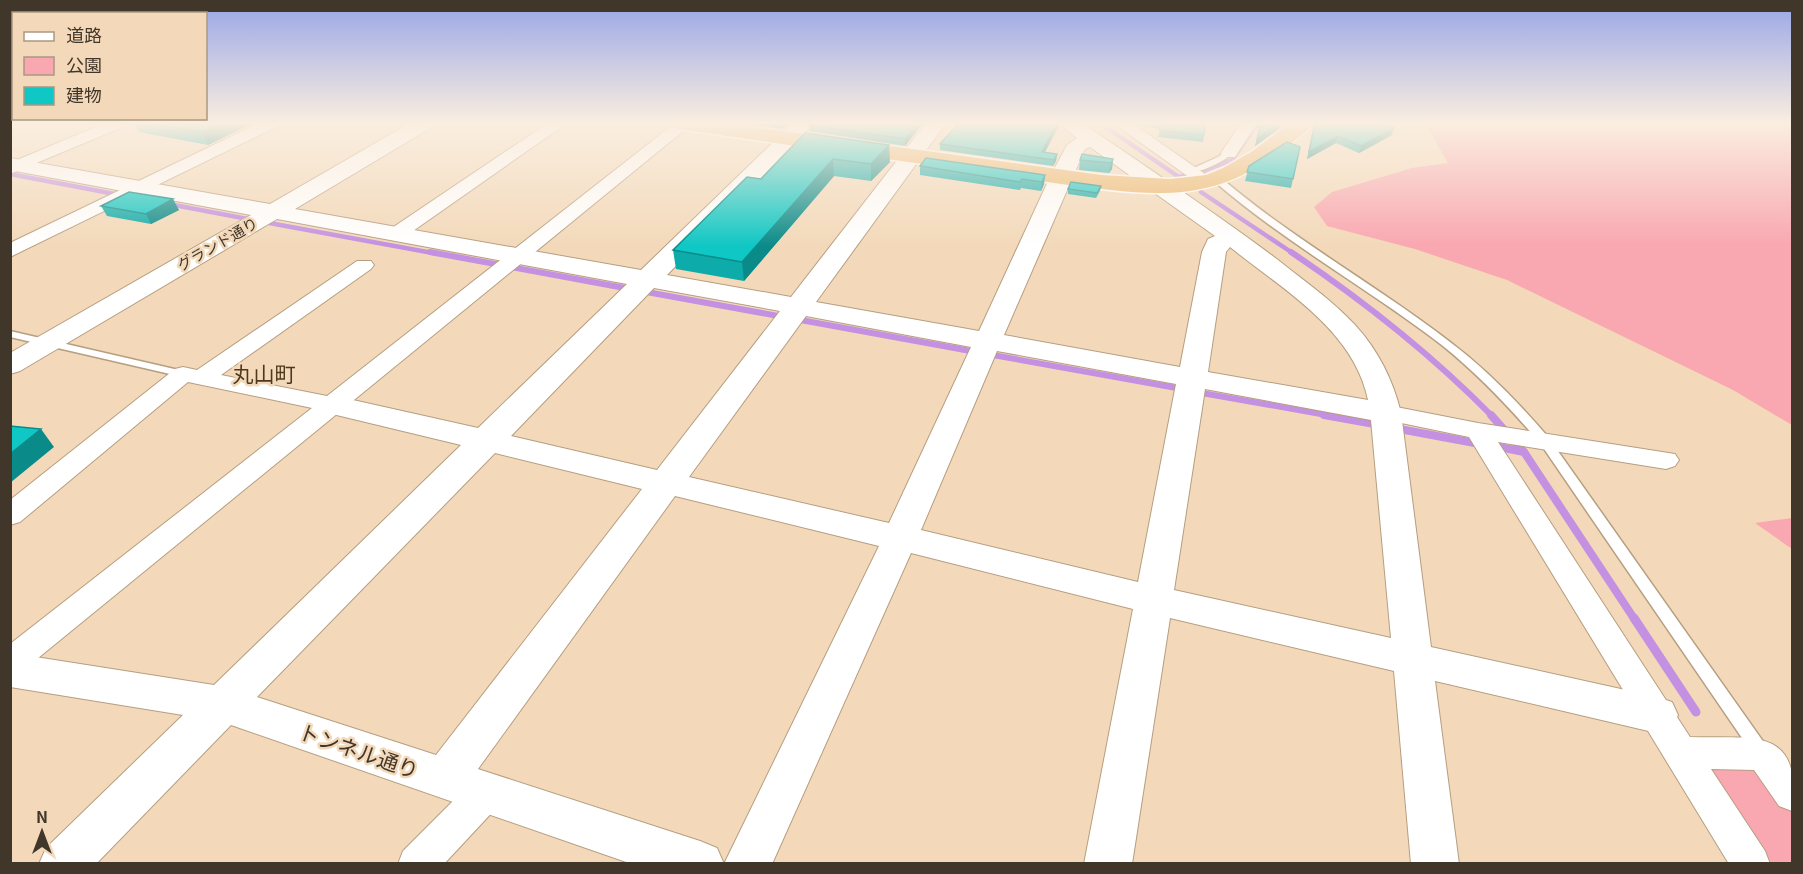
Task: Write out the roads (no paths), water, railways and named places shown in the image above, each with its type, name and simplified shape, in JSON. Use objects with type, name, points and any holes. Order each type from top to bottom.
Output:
[{"type":"highway","points":[[967,164],[1117,184],[1159,186],[1177,186],[1205,177],[1232,173],[1245,164]]},
{"type":"street","points":[[10,251],[189,164]]},
{"type":"street","name":"グランド通り","points":[[10,365],[354,164]]},
{"type":"street","points":[[396,234],[500,164]]},
{"type":"street","points":[[10,663],[633,164]]},
{"type":"street","points":[[63,864],[763,164]]},
{"type":"street","points":[[444,779],[905,164]]},
{"type":"street","points":[[748,864],[900,538],[1068,164]]},
{"type":"street","points":[[1127,164],[1310,295],[1337,320],[1369,363],[1383,395],[1386,413],[1435,864]]},
{"type":"street","points":[[1184,164],[1205,177]]},
{"type":"street","points":[[14,166],[1485,432],[1666,460]]},
{"type":"street","points":[[1108,864],[1214,252],[1217,244],[1233,238]]},
{"type":"street","points":[[10,515],[192,376],[364,265]]},
{"type":"street","points":[[192,376],[488,440],[1154,600],[1657,715]]},
{"type":"street","points":[[1485,432],[1657,715],[1751,864]]},
{"type":"street","name":"トンネル通り","points":[[10,670],[223,704],[700,864]]},
{"type":"street","points":[[1680,752],[1763,755],[1792,794]]},
{"type":"street","points":[[417,864],[486,792]]},
{"type":"lane","points":[[1217,164],[1205,177],[1399,309],[1456,351],[1509,398],[1763,755]]},
{"type":"lane","points":[[10,334],[192,376]]},
{"type":"waterway","points":[[1160,164],[1179,177],[1222,164]]},
{"type":"waterway","points":[[10,174],[120,195]]},
{"type":"waterway","points":[[1201,192],[1291,252]]},
{"type":"waterway","points":[[169,204],[253,220]]},
{"type":"waterway","points":[[264,222],[438,254]]},
{"type":"waterway","points":[[430,252],[630,289]]},
{"type":"waterway","points":[[1291,252],[1396,329],[1491,415]]},
{"type":"waterway","points":[[641,291],[784,317]]},
{"type":"waterway","points":[[795,319],[976,352]]},
{"type":"waterway","points":[[987,354],[1182,389]]},
{"type":"waterway","points":[[1196,392],[1332,416]]},
{"type":"waterway","points":[[1324,415],[1380,425]]},
{"type":"waterway","points":[[1491,415],[1524,452]]},
{"type":"waterway","points":[[1394,428],[1480,444]]},
{"type":"waterway","points":[[1494,446],[1524,452]]},
{"type":"waterway","points":[[1524,452],[1635,620]]},
{"type":"waterway","points":[[1634,618],[1696,712]]},
{"type":"district","name":"丸山町","points":[[264,373]]}]
